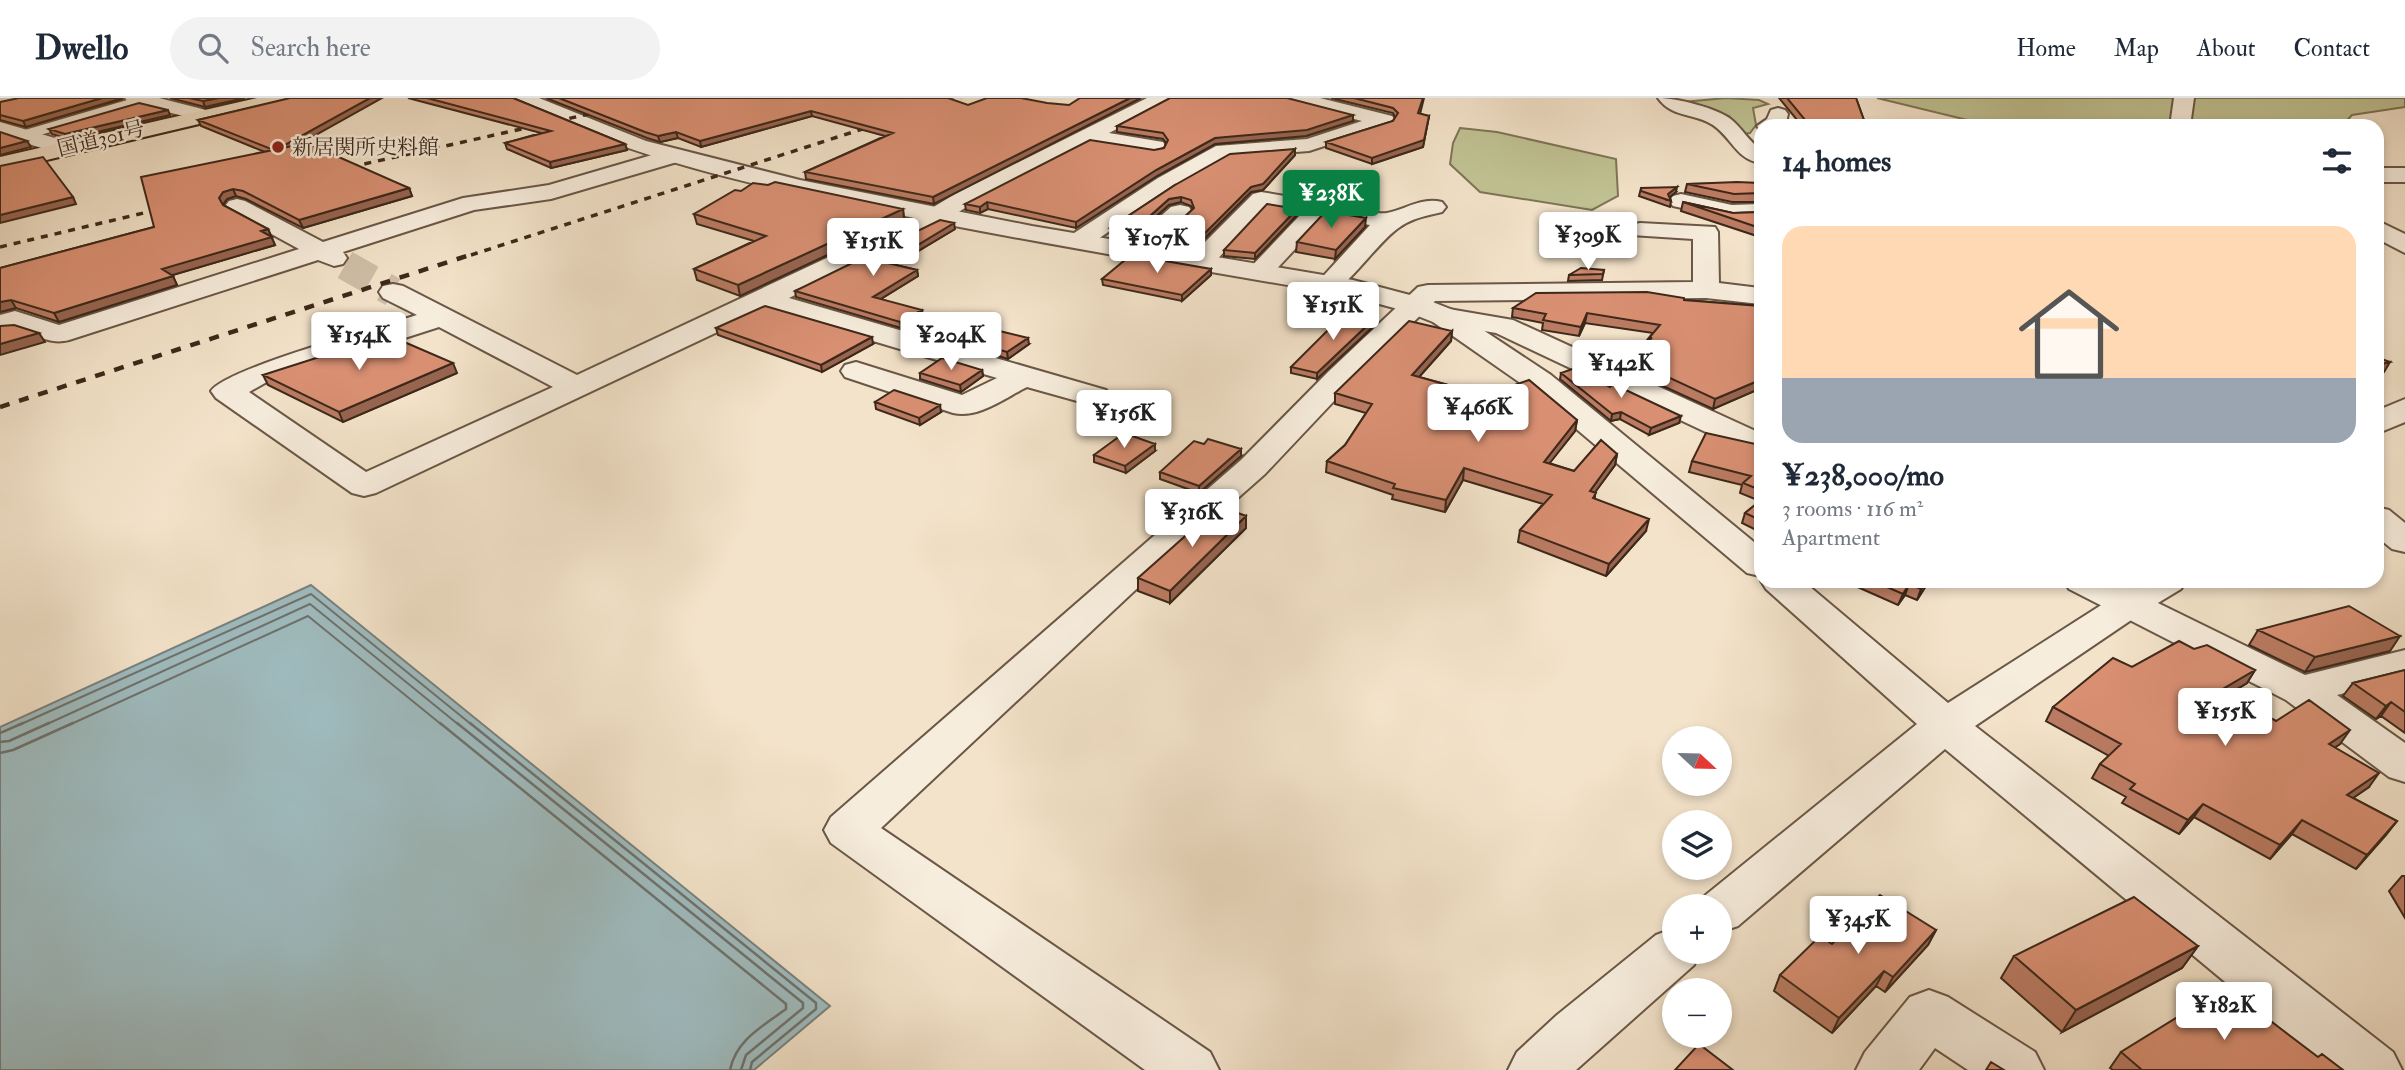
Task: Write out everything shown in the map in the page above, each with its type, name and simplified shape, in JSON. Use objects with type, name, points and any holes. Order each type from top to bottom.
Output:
[{"type":"highway","name":"国道301号","points":[[0,164],[284,98]]},
{"type":"street","points":[[0,101],[15,98]]},
{"type":"street","points":[[523,98],[593,132],[669,157],[936,216],[1329,284],[1503,326],[1754,432]]},
{"type":"street","points":[[442,317],[254,377],[227,391],[364,485],[764,300],[936,216],[963,199],[1162,98]]},
{"type":"street","points":[[1080,240],[1166,183],[1224,151],[1309,145],[1388,112],[1296,98]]},
{"type":"street","points":[[1668,98],[1680,109],[1721,121],[1748,152],[1754,154]]},
{"type":"street","points":[[2181,119],[2184,98]]},
{"type":"street","points":[[24,135],[140,99],[204,115]]},
{"type":"street","points":[[0,128],[64,148]]},
{"type":"street","points":[[1088,136],[1155,147]]},
{"type":"street","points":[[1309,145],[1343,158]]},
{"type":"street","points":[[5,319],[59,334],[471,203],[551,192],[669,157]]},
{"type":"street","points":[[2384,175],[2405,175]]},
{"type":"street","points":[[1200,261],[1261,199],[1324,205],[1388,221]]},
{"type":"street","points":[[1681,201],[1732,212],[1754,211]]},
{"type":"street","points":[[1260,271],[1324,205]]},
{"type":"street","points":[[237,206],[345,265]]},
{"type":"street","points":[[1329,284],[1388,221],[1418,207],[1434,206]]},
{"type":"street","points":[[1137,250],[1180,212]]},
{"type":"street","points":[[1640,230],[1706,232],[1706,290]]},
{"type":"street","points":[[2384,232],[2405,244]]},
{"type":"street","points":[[1429,310],[1428,293],[1564,281],[1754,295]]},
{"type":"street","points":[[394,292],[575,386]]},
{"type":"street","points":[[764,300],[1094,397]]},
{"type":"street","points":[[1429,310],[1540,382],[1754,560]]},
{"type":"street","points":[[1190,1070],[848,830],[1149,557],[1429,310]]},
{"type":"street","points":[[906,343],[856,371],[964,406],[1024,376]]},
{"type":"street","points":[[2384,420],[2405,409]]},
{"type":"street","points":[[2384,524],[2405,541]]},
{"type":"street","points":[[1788,588],[1897,680],[1945,725],[2373,1070]]},
{"type":"street","points":[[2098,588],[2301,690],[2405,766]]},
{"type":"street","points":[[1732,902],[1945,725],[2155,588]]},
{"type":"street","points":[[2301,690],[2405,664]]},
{"type":"street","points":[[1537,1070],[1577,1032],[1662,961]]},
{"type":"street","points":[[1885,1070],[1929,1014],[2015,1070]]},
{"type":"green space","points":[[1726,98],[1759,100],[1768,104],[1753,108],[1754,128],[1750,133],[1744,134],[1729,116],[1683,102]]},
{"type":"green space","points":[[1877,98],[2405,98],[2405,107],[2352,115],[2348,119],[1963,119]]},
{"type":"green space","points":[[1460,128],[1497,132],[1616,159],[1618,196],[1592,210],[1480,192],[1450,164],[1453,143]]},
{"type":"water","points":[[311,585],[830,1006],[754,1070],[0,1070],[0,727]]},
{"type":"building","points":[[19,98],[102,98],[23,121],[0,115],[0,102]]},
{"type":"building","points":[[189,98],[218,98],[203,101]]},
{"type":"building","points":[[290,98],[370,98],[285,145],[271,149],[198,120]]},
{"type":"building","points":[[427,98],[513,98],[625,144],[550,162],[505,143],[551,131]]},
{"type":"building","points":[[559,98],[948,98],[968,105],[987,98],[1021,98],[1069,105],[1080,98],[1130,98],[933,197],[805,172],[893,133],[811,111],[700,141],[676,132],[658,136]]},
{"type":"building","points":[[1170,98],[1287,98],[1353,115],[1307,130],[1215,138],[1156,170],[1076,222],[987,202],[980,207],[965,204],[1090,140],[1154,150],[1164,148],[1168,140],[1163,133],[1117,126]]},
{"type":"building","points":[[1354,98],[1423,98],[1418,113],[1429,116],[1424,140],[1372,158],[1326,142],[1393,121],[1398,113],[1393,108]]},
{"type":"building","points":[[1787,98],[1856,98],[1864,119],[1804,119]]},
{"type":"building","points":[[139,103],[168,110],[65,134],[49,129]]},
{"type":"building","points":[[0,132],[27,141],[0,148]]},
{"type":"building","points":[[307,143],[409,188],[299,220],[243,191],[233,189],[223,192],[219,198],[223,205],[268,229],[261,231],[272,237],[162,269],[173,276],[54,313],[11,300],[0,302],[0,268],[154,227],[141,177]]},
{"type":"building","points":[[1295,149],[1263,184],[1251,187],[1193,245],[1161,239],[1194,208],[1191,200],[1181,197],[1169,199],[1132,232],[1110,228],[1175,185],[1230,154]]},
{"type":"building","points":[[43,157],[73,197],[0,215],[0,166]]},
{"type":"building","points":[[775,182],[903,209],[738,285],[694,269],[766,236],[694,214],[735,190],[741,191],[753,183],[768,185]]},
{"type":"building","points":[[1754,183],[1754,193],[1734,194],[1687,184]]},
{"type":"building","points":[[1677,187],[1668,194],[1671,201],[1641,191],[1641,188]]},
{"type":"building","points":[[1683,202],[1733,213],[1754,212],[1754,226]]},
{"type":"building","points":[[1267,204],[1297,209],[1255,253],[1224,250]]},
{"type":"building","points":[[1326,211],[1366,218],[1336,250],[1297,242]]},
{"type":"building","points":[[940,220],[954,223],[888,263],[917,270],[873,297],[922,310],[900,322],[795,291]]},
{"type":"building","points":[[1131,255],[1211,269],[1182,295],[1102,279]]},
{"type":"building","points":[[1581,268],[1604,270],[1603,274],[1569,275]]},
{"type":"building","points":[[1647,292],[1684,300],[1754,306],[1754,383],[1715,399],[1631,360],[1652,338],[1649,338],[1660,325],[1587,313],[1581,327],[1543,320],[1546,314],[1513,308],[1536,293]]},
{"type":"building","points":[[765,306],[872,337],[821,365],[716,328]]},
{"type":"building","points":[[1347,311],[1376,317],[1317,373],[1291,367]]},
{"type":"building","points":[[1409,321],[1452,331],[1412,375],[1483,395],[1489,386],[1503,389],[1529,380],[1577,420],[1544,462],[1574,471],[1601,440],[1617,454],[1590,491],[1596,493],[1593,498],[1649,519],[1609,564],[1520,530],[1552,495],[1464,468],[1446,500],[1393,488],[1395,484],[1327,461],[1345,445],[1372,404],[1335,393]]},
{"type":"building","points":[[14,325],[39,333],[0,344],[0,326]]},
{"type":"building","points":[[987,328],[1028,338],[1007,352],[968,341]]},
{"type":"building","points":[[388,335],[453,363],[339,412],[263,375]]},
{"type":"building","points":[[942,358],[982,370],[960,385],[920,373]]},
{"type":"building","points":[[1575,368],[1610,387],[1613,384],[1681,416],[1651,428],[1621,412],[1612,414],[1561,373]]},
{"type":"building","points":[[894,390],[940,405],[919,418],[875,402]]},
{"type":"building","points":[[1124,433],[1155,444],[1125,466],[1094,455]]},
{"type":"building","points":[[1706,433],[1754,444],[1754,488],[1743,483],[1751,476],[1692,461]]},
{"type":"building","points":[[1208,439],[1241,449],[1199,486],[1160,472],[1194,441],[1204,444]]},
{"type":"building","points":[[1219,506],[1246,516],[1170,591],[1138,578]]},
{"type":"building","points":[[1754,506],[1754,517],[1745,513]]},
{"type":"building","points":[[1889,588],[1907,588],[1903,594]]},
{"type":"building","points":[[2349,606],[2400,636],[2315,657],[2258,630]]},
{"type":"building","points":[[2179,641],[2194,649],[2207,645],[2255,670],[2221,690],[2276,721],[2309,700],[2350,730],[2329,744],[2379,773],[2347,795],[2397,821],[2367,855],[2302,820],[2280,845],[2203,804],[2188,820],[2130,789],[2135,784],[2100,764],[2121,744],[2053,707],[2113,658],[2132,667]]},
{"type":"building","points":[[2405,670],[2405,712],[2391,702],[2386,706],[2353,683]]},
{"type":"building","points":[[1880,895],[1936,930],[1893,977],[1884,971],[1839,1018],[1780,975],[1820,936],[1832,944]]},
{"type":"building","points":[[2134,897],[2198,946],[2076,1010],[2014,956]]},
{"type":"building","points":[[2226,987],[2318,1057],[2322,1054],[2343,1070],[2142,1070],[2121,1052]]},
{"type":"building","points":[[1695,1048],[1704,1048],[1733,1070],[1675,1070]]},
{"type":"building","points":[[1991,1062],[2004,1070],[1986,1070]]},
{"type":"tunnel","points":[[345,265],[393,292]]},
{"type":"railway","points":[[934,106],[961,98]]},
{"type":"railway","points":[[337,170],[607,110]]},
{"type":"railway","points":[[471,255],[878,124]]},
{"type":"railway","points":[[0,247],[169,207]]},
{"type":"railway","points":[[0,407],[476,253]]},
{"type":"place","name":"新居関所史料館","points":[[278,147]]}]
